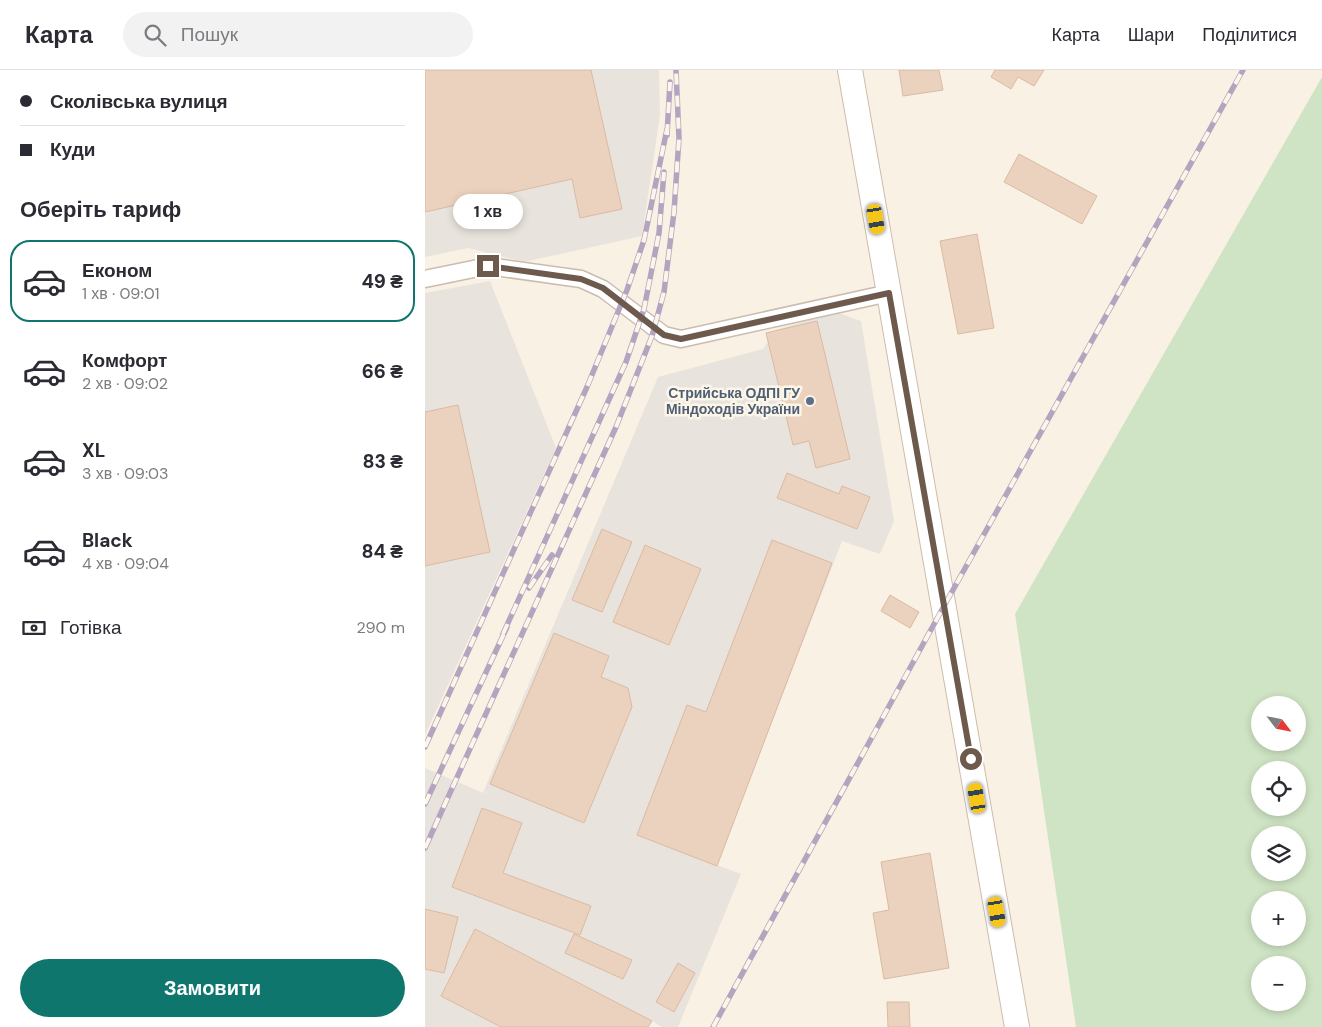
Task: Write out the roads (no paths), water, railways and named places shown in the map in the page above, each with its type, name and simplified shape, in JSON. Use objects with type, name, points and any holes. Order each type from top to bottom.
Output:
[{"type":"street","points":[[850,70],[1017,1027]]},
{"type":"street","points":[[425,279],[488,266],[581,279],[603,288],[664,335],[681,339],[889,293]]},
{"type":"railway","points":[[425,848],[616,427],[652,336],[664,292],[674,212],[679,138],[676,70]]},
{"type":"railway","points":[[713,1027],[944,606],[1243,70]]},
{"type":"railway","points":[[667,135],[670,82]]},
{"type":"railway","points":[[425,747],[587,387],[627,290],[644,240],[667,129]]},
{"type":"railway","points":[[503,634],[626,362],[644,309],[659,233],[664,172]]},
{"type":"railway","points":[[529,588],[552,555]]},
{"type":"railway","points":[[425,804],[507,627]]},
{"type":"place","name":"Стрийська ОДПІ ГУ Міндоходів України","points":[[810,401]]}]
